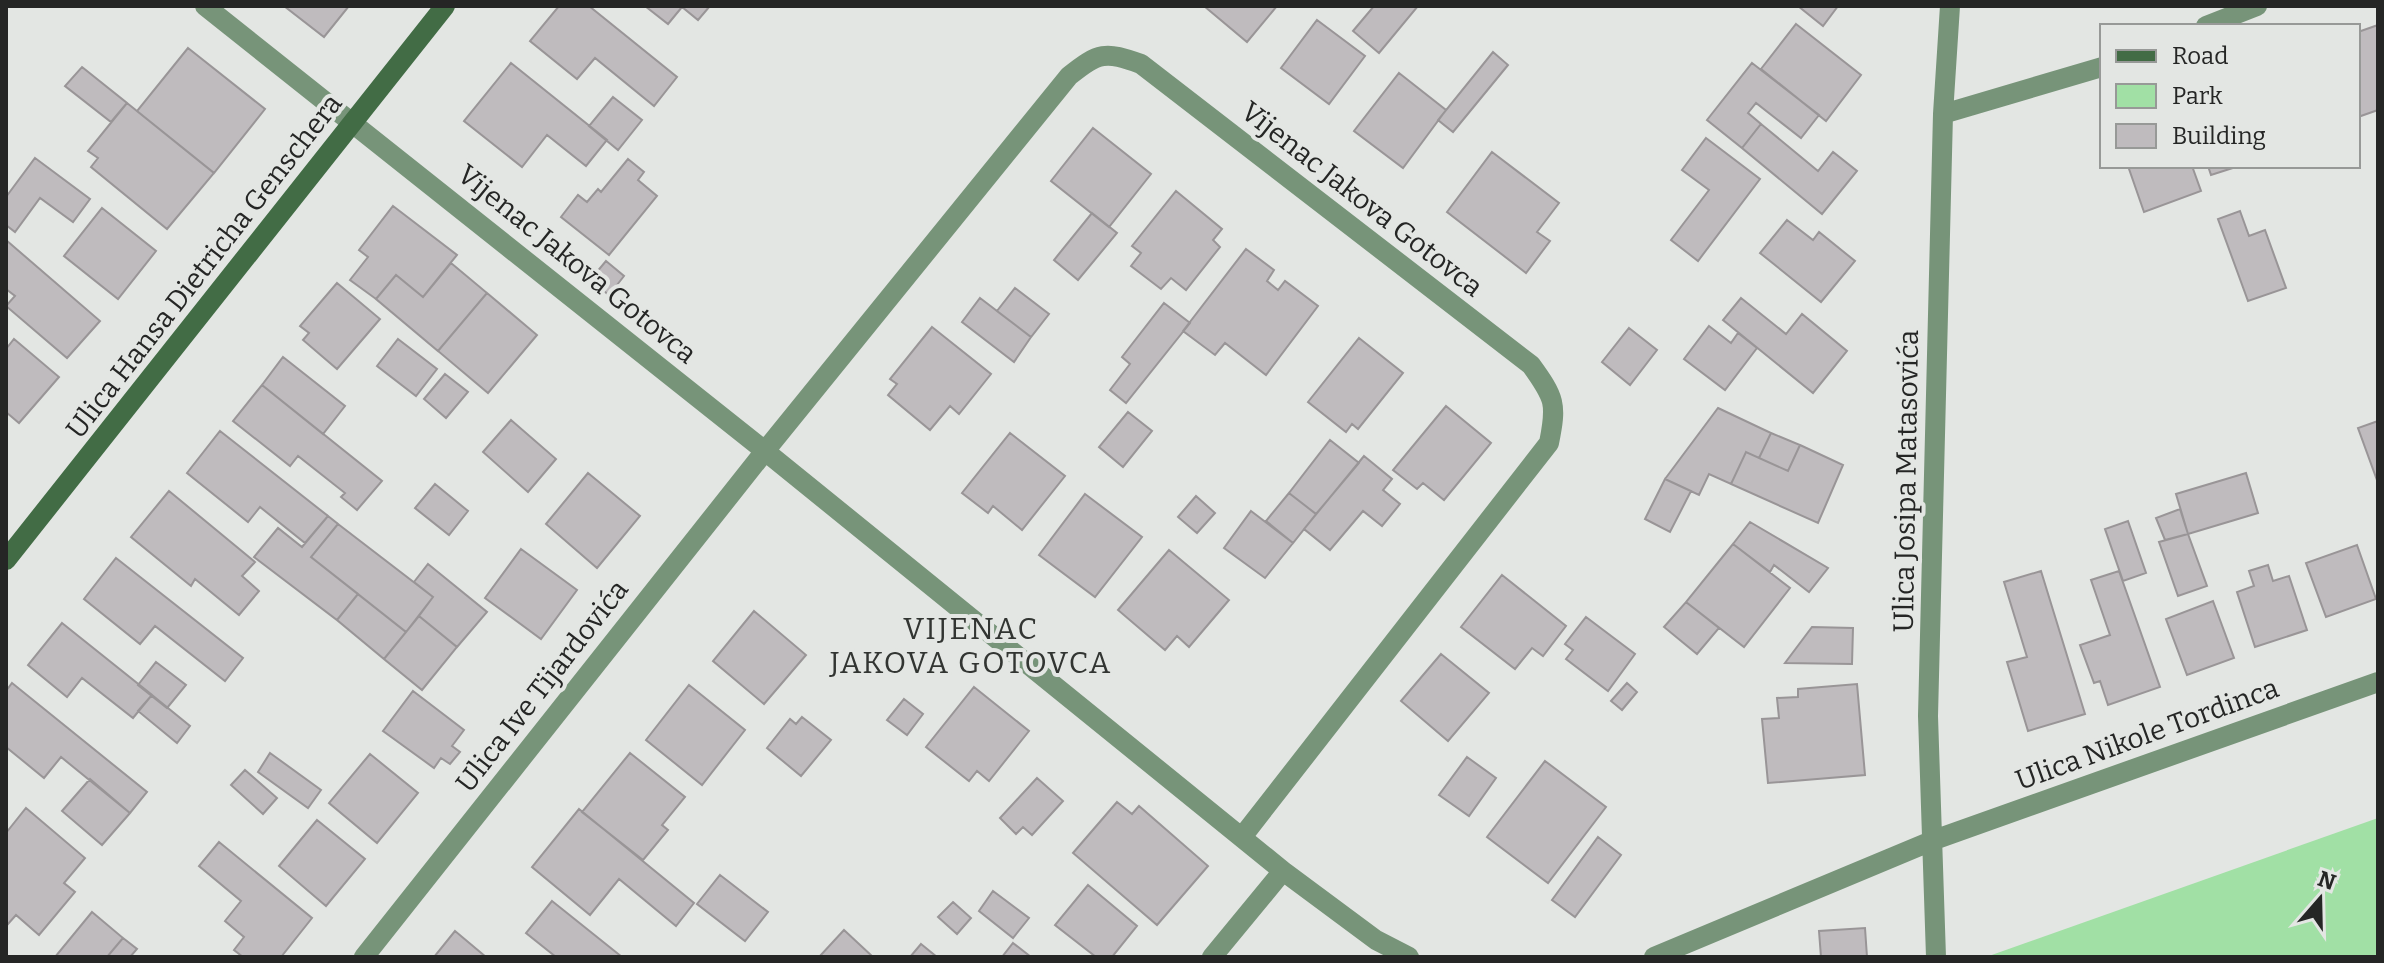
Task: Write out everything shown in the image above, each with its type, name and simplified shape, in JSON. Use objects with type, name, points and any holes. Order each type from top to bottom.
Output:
[{"type":"main road","name":"Ulica Hansa Dietricha Genschera","points":[[6,560],[445,6]]},
{"type":"street","name":"Vijenac Jakova Gotovca","points":[[205,6],[765,451],[1283,871],[1376,940],[1409,957]]},
{"type":"street","name":"Ulica Josipa Matasovića","points":[[1936,957],[1928,716],[1943,114],[1950,6]]},
{"type":"street","points":[[2211,24],[2257,6]]},
{"type":"street","name":"Vijenac Jakova Gotovca","points":[[765,451],[1069,76],[1091,59],[1114,54],[1141,64],[1531,365],[1548,389],[1555,412],[1549,443],[1242,837]]},
{"type":"street","points":[[1943,114],[2100,68]]},
{"type":"street","name":"Ulica Ive Tijardovića","points":[[364,957],[765,451]]},
{"type":"street","name":"Ulica Nikole Tordinca","points":[[1934,840],[2378,682]]},
{"type":"street","points":[[1654,957],[1934,840]]},
{"type":"street","points":[[1212,957],[1283,871]]},
{"type":"green space","points":[[2378,818],[2378,957],[1986,957]]},
{"type":"building","points":[[284,6],[349,6],[324,37]]},
{"type":"building","points":[[559,6],[589,6],[677,77],[654,106],[595,58],[577,79],[530,41]]},
{"type":"building","points":[[645,6],[710,6],[698,20],[682,7],[668,24]]},
{"type":"building","points":[[1204,6],[1277,6],[1247,42]]},
{"type":"building","points":[[1374,6],[1418,6],[1379,53],[1353,31]]},
{"type":"building","points":[[1798,6],[1838,6],[1823,26]]},
{"type":"building","points":[[1317,20],[1365,56],[1329,104],[1281,68]]},
{"type":"building","points":[[1796,24],[1861,75],[1826,121],[1761,69]]},
{"type":"building","points":[[2378,25],[2378,110],[2360,116],[2360,31]]},
{"type":"building","points":[[188,48],[265,109],[214,173],[137,111]]},
{"type":"building","points":[[1493,52],[1508,65],[1453,132],[1438,120]]},
{"type":"building","points":[[511,63],[607,140],[586,166],[547,135],[522,167],[464,121]]},
{"type":"building","points":[[1752,63],[1819,115],[1801,138],[1756,103],[1748,113],[1761,124],[1742,148],[1707,120]]},
{"type":"building","points":[[82,67],[127,103],[111,122],[65,86]]},
{"type":"building","points":[[1399,73],[1446,110],[1403,168],[1354,131]]},
{"type":"building","points":[[613,97],[642,120],[618,150],[589,126]]},
{"type":"building","points":[[127,103],[214,173],[167,229],[91,167],[98,158],[88,151]]},
{"type":"building","points":[[1761,124],[1818,171],[1833,152],[1857,171],[1822,214],[1742,148]]},
{"type":"building","points":[[1093,128],[1151,174],[1109,227],[1051,181]]},
{"type":"building","points":[[1706,138],[1760,179],[1698,261],[1671,240],[1709,190],[1682,170]]},
{"type":"building","points":[[1492,152],[1559,203],[1537,232],[1550,241],[1526,273],[1447,212]]},
{"type":"building","points":[[35,158],[90,199],[73,222],[40,198],[15,232],[6,225],[6,197]]},
{"type":"building","points":[[628,159],[644,172],[638,180],[657,196],[609,255],[561,217],[578,195],[587,202],[598,189],[601,192]]},
{"type":"building","points":[[2129,168],[2193,168],[2201,191],[2144,212]]},
{"type":"building","points":[[2209,168],[2233,168],[2211,175]]},
{"type":"building","points":[[1176,191],[1222,229],[1213,240],[1220,247],[1186,290],[1171,278],[1161,289],[1131,266],[1141,253],[1132,246]]},
{"type":"building","points":[[393,206],[457,255],[423,297],[396,275],[376,299],[350,280],[368,257],[359,250]]},
{"type":"building","points":[[102,208],[156,251],[118,299],[64,256]]},
{"type":"building","points":[[2240,211],[2249,236],[2265,230],[2286,288],[2248,301],[2218,219]]},
{"type":"building","points":[[1092,213],[1117,233],[1078,280],[1054,260]]},
{"type":"building","points":[[1787,220],[1813,240],[1819,232],[1855,261],[1821,302],[1760,253]]},
{"type":"building","points":[[6,240],[100,321],[67,358],[6,306],[15,296],[6,289]]},
{"type":"building","points":[[1246,249],[1274,270],[1267,281],[1278,290],[1285,281],[1318,306],[1266,375],[1225,343],[1215,355],[1183,331]]},
{"type":"building","points":[[606,261],[624,276],[609,295],[590,280]]},
{"type":"building","points":[[451,263],[487,293],[438,351],[376,299],[396,275],[423,297]]},
{"type":"building","points":[[337,283],[380,319],[337,369],[303,340],[309,333],[300,326]]},
{"type":"building","points":[[1015,288],[1049,314],[1031,337],[997,311]]},
{"type":"building","points":[[487,293],[537,335],[488,393],[438,351]]},
{"type":"building","points":[[980,298],[1031,337],[1014,362],[962,322]]},
{"type":"building","points":[[1741,298],[1786,334],[1802,314],[1847,351],[1813,393],[1723,320]]},
{"type":"building","points":[[1164,303],[1190,323],[1126,403],[1110,390],[1130,364],[1122,357]]},
{"type":"building","points":[[1709,326],[1731,343],[1738,333],[1757,348],[1725,390],[1684,359]]},
{"type":"building","points":[[932,327],[991,374],[959,414],[950,406],[930,430],[888,395],[897,384],[890,379]]},
{"type":"building","points":[[1629,328],[1657,350],[1630,385],[1602,362]]},
{"type":"building","points":[[1359,338],[1403,373],[1358,429],[1352,424],[1346,432],[1308,402]]},
{"type":"building","points":[[14,339],[59,377],[19,423],[6,412],[6,349]]},
{"type":"building","points":[[398,339],[437,369],[416,396],[377,366]]},
{"type":"building","points":[[283,357],[345,406],[323,434],[262,385]]},
{"type":"building","points":[[445,374],[468,392],[446,418],[424,399]]},
{"type":"building","points":[[262,385],[382,481],[357,510],[341,497],[345,493],[298,456],[290,466],[233,421]]},
{"type":"building","points":[[1446,406],[1491,443],[1444,500],[1423,483],[1417,489],[1393,470]]},
{"type":"building","points":[[1718,408],[1771,433],[1759,458],[1746,452],[1731,484],[1709,474],[1699,495],[1665,479]]},
{"type":"building","points":[[1128,412],[1152,431],[1123,467],[1099,447]]},
{"type":"building","points":[[511,420],[556,459],[528,492],[483,452]]},
{"type":"building","points":[[2378,421],[2378,483],[2358,428]]},
{"type":"building","points":[[220,431],[328,516],[305,543],[260,507],[248,522],[187,473]]},
{"type":"building","points":[[1010,433],[1065,476],[1022,530],[993,506],[988,513],[962,493]]},
{"type":"building","points":[[1771,433],[1800,445],[1788,471],[1759,458]]},
{"type":"building","points":[[1330,440],[1359,463],[1316,514],[1289,493]]},
{"type":"building","points":[[1800,445],[1843,465],[1818,523],[1731,484],[1746,452],[1788,471]]},
{"type":"building","points":[[1364,456],[1392,479],[1383,490],[1400,504],[1382,526],[1363,511],[1330,550],[1304,529]]},
{"type":"building","points":[[588,473],[640,516],[597,568],[546,524]]},
{"type":"building","points":[[2246,473],[2258,513],[2188,534],[2176,494]]},
{"type":"building","points":[[1665,479],[1691,491],[1670,532],[1645,519]]},
{"type":"building","points":[[435,484],[468,511],[449,535],[415,508]]},
{"type":"building","points":[[169,491],[255,562],[242,576],[259,591],[239,615],[195,579],[191,586],[131,537]]},
{"type":"building","points":[[1289,493],[1316,514],[1293,543],[1266,521]]},
{"type":"building","points":[[1085,494],[1142,537],[1095,597],[1039,555]]},
{"type":"building","points":[[1196,496],[1215,513],[1197,533],[1178,517]]},
{"type":"building","points":[[2180,509],[2188,534],[2165,540],[2156,518]]},
{"type":"building","points":[[1251,511],[1293,543],[1265,578],[1224,548]]},
{"type":"building","points":[[328,516],[338,524],[311,557],[358,594],[337,620],[254,557],[278,528],[302,547]]},
{"type":"building","points":[[2128,521],[2146,573],[2123,581],[2105,529]]},
{"type":"building","points":[[1750,522],[1828,568],[1809,592],[1774,565],[1770,572],[1733,544]]},
{"type":"building","points":[[338,524],[433,597],[406,632],[311,557]]},
{"type":"building","points":[[2188,534],[2207,586],[2178,596],[2159,542]]},
{"type":"building","points":[[1733,544],[1790,588],[1744,647],[1686,602]]},
{"type":"building","points":[[2357,545],[2376,599],[2326,617],[2306,563]]},
{"type":"building","points":[[521,549],[577,590],[541,639],[485,598]]},
{"type":"building","points":[[1169,550],[1229,600],[1189,647],[1177,636],[1165,650],[1118,610]]},
{"type":"building","points":[[116,558],[243,658],[225,681],[155,626],[140,644],[84,599]]},
{"type":"building","points":[[428,564],[487,612],[457,647],[419,616],[433,597],[414,582]]},
{"type":"building","points":[[2268,565],[2273,581],[2289,576],[2307,630],[2255,647],[2237,592],[2254,586],[2249,571]]},
{"type":"building","points":[[2041,571],[2085,714],[2028,731],[2007,662],[2027,657],[2004,582]]},
{"type":"building","points":[[2119,571],[2160,687],[2108,705],[2100,681],[2094,683],[2080,645],[2110,635],[2091,580]]},
{"type":"building","points":[[1502,575],[1566,626],[1543,656],[1532,648],[1515,669],[1461,627]]},
{"type":"building","points":[[358,594],[406,632],[384,659],[337,620]]},
{"type":"building","points":[[2213,601],[2234,658],[2187,675],[2166,619]]},
{"type":"building","points":[[1686,602],[1719,628],[1697,654],[1664,627]]},
{"type":"building","points":[[754,611],[806,655],[764,704],[713,661]]},
{"type":"building","points":[[419,616],[457,647],[422,690],[384,659]]},
{"type":"building","points":[[1586,617],[1635,654],[1608,691],[1566,659],[1573,650],[1565,644]]},
{"type":"building","points":[[62,623],[152,695],[133,718],[82,678],[67,697],[28,665]]},
{"type":"building","points":[[1812,627],[1853,628],[1852,664],[1785,663]]},
{"type":"building","points":[[1441,654],[1489,693],[1448,741],[1401,701]]},
{"type":"building","points":[[156,662],[186,685],[167,708],[138,685]]},
{"type":"building","points":[[12,683],[147,792],[130,813],[61,757],[44,778],[6,747],[6,691]]},
{"type":"building","points":[[1627,683],[1637,692],[1622,710],[1611,701]]},
{"type":"building","points":[[1857,684],[1865,775],[1768,783],[1762,719],[1779,718],[1777,698],[1798,697],[1798,689]]},
{"type":"building","points":[[689,685],[745,730],[702,785],[646,740]]},
{"type":"building","points":[[974,687],[1029,731],[989,781],[977,771],[969,781],[926,747]]},
{"type":"building","points":[[413,691],[464,730],[452,746],[460,752],[450,764],[441,758],[434,768],[383,731]]},
{"type":"building","points":[[152,695],[190,726],[177,743],[138,711]]},
{"type":"building","points":[[904,699],[923,714],[907,735],[887,720]]},
{"type":"building","points":[[802,717],[831,740],[801,776],[767,748],[790,719],[796,724]]},
{"type":"building","points":[[270,753],[321,790],[308,808],[258,772]]},
{"type":"building","points":[[630,753],[685,797],[662,825],[668,830],[643,860],[582,812]]},
{"type":"building","points":[[370,754],[418,793],[377,843],[329,803]]},
{"type":"building","points":[[1467,757],[1496,778],[1469,816],[1439,795]]},
{"type":"building","points":[[1545,761],[1606,807],[1548,883],[1487,837]]},
{"type":"building","points":[[245,770],[277,798],[263,814],[231,785]]},
{"type":"building","points":[[1037,778],[1063,801],[1032,835],[1023,827],[1016,834],[1000,818]]},
{"type":"building","points":[[90,779],[130,813],[102,845],[62,811]]},
{"type":"building","points":[[1117,802],[1132,814],[1139,806],[1208,866],[1157,925],[1073,853]]},
{"type":"building","points":[[26,808],[85,858],[64,883],[75,892],[39,935],[16,915],[8,924],[6,922],[6,833]]},
{"type":"building","points":[[579,809],[694,903],[676,926],[619,879],[590,915],[532,867]]},
{"type":"building","points":[[317,820],[365,859],[326,906],[279,866]]},
{"type":"building","points":[[1598,837],[1621,855],[1575,917],[1552,900]]},
{"type":"building","points":[[219,842],[312,918],[281,957],[243,957],[234,950],[244,937],[225,921],[241,901],[199,866]]},
{"type":"building","points":[[720,875],[768,912],[745,941],[697,904]]},
{"type":"building","points":[[1088,885],[1137,926],[1112,957],[1096,957],[1055,925]]},
{"type":"building","points":[[993,891],[1029,918],[1013,938],[979,911]]},
{"type":"building","points":[[552,901],[622,957],[556,957],[526,933]]},
{"type":"building","points":[[953,902],[971,918],[957,934],[938,917]]},
{"type":"building","points":[[92,912],[123,938],[107,957],[55,957]]},
{"type":"building","points":[[1865,928],[1867,957],[1821,957],[1819,931]]},
{"type":"building","points":[[844,930],[873,957],[819,957]]},
{"type":"building","points":[[455,931],[486,957],[434,957]]},
{"type":"building","points":[[123,938],[137,949],[130,957],[107,957]]},
{"type":"building","points":[[1013,943],[1031,957],[1002,957]]},
{"type":"building","points":[[921,944],[937,957],[910,957]]},
{"type":"district","name":"VIJENAC JAKOVA GOTOVCA","points":[[971,646]]}]
